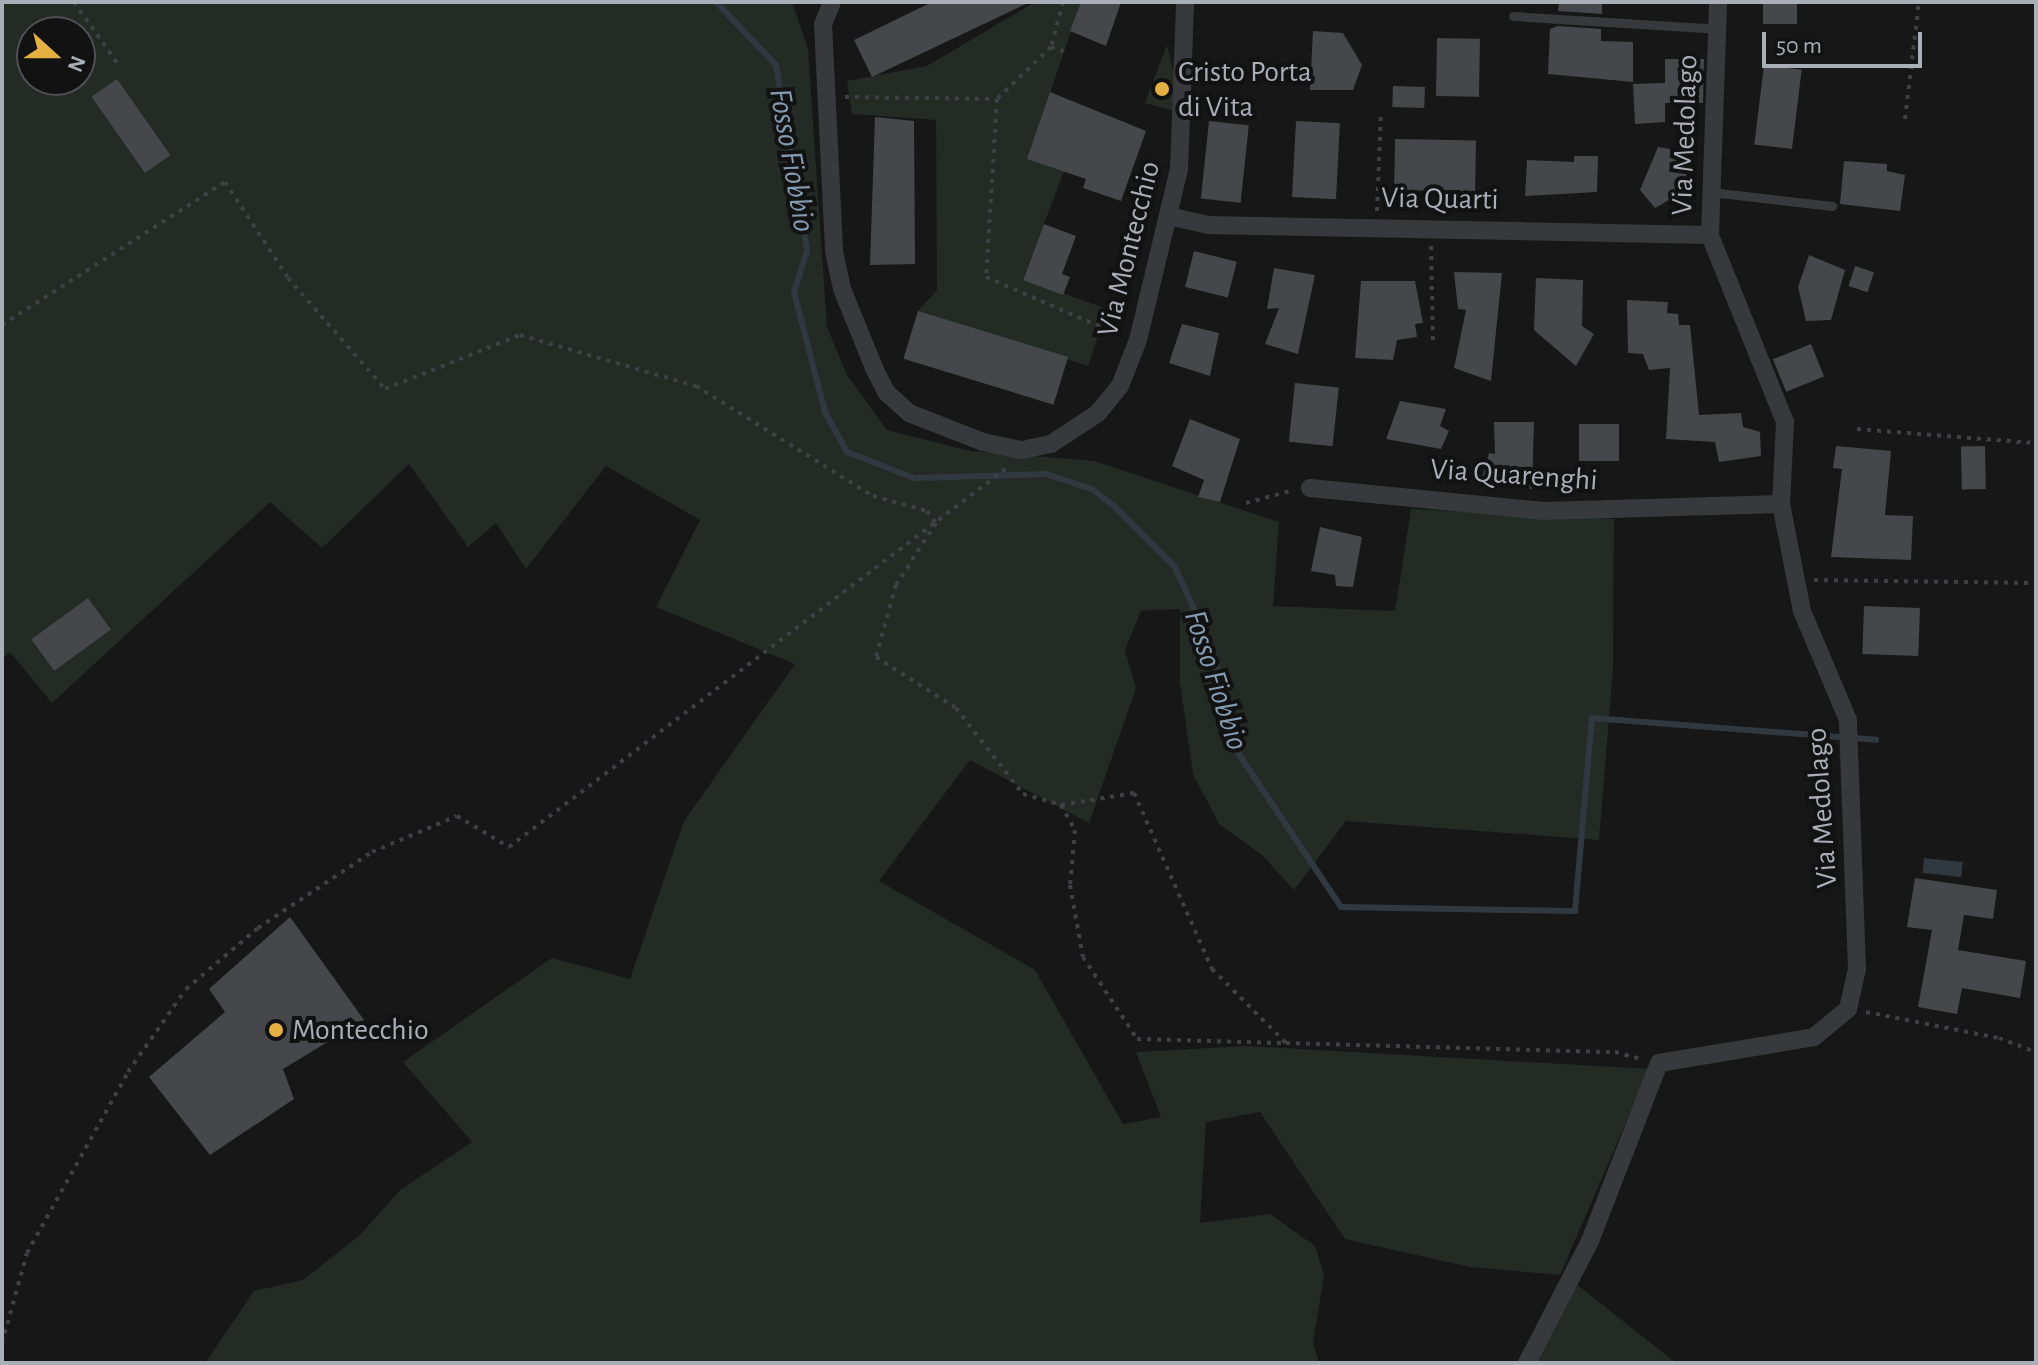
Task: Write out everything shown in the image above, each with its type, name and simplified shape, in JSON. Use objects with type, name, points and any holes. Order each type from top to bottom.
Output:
[{"type":"street","points":[[832,2],[823,24],[834,251],[842,289],[887,393],[926,422],[1018,457]]},
{"type":"street","name":"Via Montecchio","points":[[1018,457],[1073,432],[1120,386],[1169,216],[1184,114],[1185,2]]},
{"type":"street","name":"Via Medolago","points":[[1718,2],[1710,235],[1785,422],[1781,504],[1796,579],[1831,690],[1848,720],[1858,871],[1857,969],[1848,1009]]},
{"type":"street","name":"Via Quarti","points":[[1169,216],[1207,225],[1710,235]]},
{"type":"street","name":"Via Quarenghi","points":[[1310,488],[1544,511],[1781,504]]},
{"type":"street","points":[[1527,1363],[1590,1241],[1659,1063],[1814,1037],[1848,1009]]},
{"type":"lane","points":[[1513,16],[1717,29]]},
{"type":"lane","points":[[1711,192],[1832,206]]},
{"type":"path","points":[[74,2],[120,67]]},
{"type":"path","points":[[1063,2],[1051,47],[997,99],[986,277],[1101,327]]},
{"type":"path","points":[[1905,119],[1919,2]]},
{"type":"path","points":[[1051,47],[1063,51]]},
{"type":"path","points":[[827,98],[997,99]]},
{"type":"path","points":[[1376,226],[1381,111]]},
{"type":"path","points":[[2,325],[225,182],[288,278],[385,389],[520,335],[696,386],[873,496],[927,511],[936,523]]},
{"type":"path","points":[[1430,228],[1433,343]]},
{"type":"path","points":[[1857,429],[2036,443]]},
{"type":"path","points":[[2,1343],[27,1253],[128,1072],[186,989],[258,928],[372,852],[457,816],[509,847],[936,523],[1018,457]]},
{"type":"path","points":[[1246,503],[1310,488]]},
{"type":"path","points":[[936,523],[896,585],[876,657],[956,708],[1023,794],[1061,805],[1134,793],[1212,969],[1286,1043]]},
{"type":"path","points":[[1796,579],[2036,583]]},
{"type":"path","points":[[1061,805],[1075,830],[1070,885],[1083,957],[1137,1039],[1615,1052],[1659,1063]]},
{"type":"path","points":[[1848,1009],[1999,1038],[2036,1052]]},
{"type":"shaded area","points":[[2,2],[792,2],[808,49],[827,327],[847,375],[887,430],[970,451],[1094,461],[1279,522],[1273,606],[1395,611],[1411,509],[1614,519],[1613,669],[1599,840],[1346,821],[1294,890],[1262,855],[1219,824],[1193,774],[1180,683],[1180,609],[1141,611],[1125,650],[1136,688],[1089,823],[970,760],[879,881],[1035,970],[1123,1124],[1161,1117],[1136,1052],[1246,1046],[1649,1069],[1560,1275],[1470,1267],[1345,1239],[1260,1112],[1206,1122],[1200,1223],[1270,1214],[1315,1246],[1324,1275],[1313,1342],[1319,1363],[205,1363],[254,1291],[303,1280],[360,1235],[400,1190],[472,1142],[403,1062],[552,958],[630,979],[684,821],[795,664],[656,607],[700,520],[606,466],[526,569],[496,523],[468,547],[409,464],[322,548],[270,502],[52,703],[10,652],[2,659]]},
{"type":"shaded area","points":[[1035,2],[1081,2],[1028,158],[1064,171],[1023,279],[1107,309],[1088,366],[918,311],[937,290],[936,120],[852,114],[847,81],[927,66]]},
{"type":"shaded area","points":[[1167,45],[1184,114],[1145,103]]},
{"type":"shaded area","points":[[1924,858],[1963,862],[1961,877],[1922,873]]},
{"type":"shaded area","points":[[1570,1279],[1676,1363],[1527,1363]]},
{"type":"building","points":[[932,2],[1030,2],[872,77],[854,40]]},
{"type":"building","points":[[1081,2],[1121,2],[1106,46],[1070,31]]},
{"type":"building","points":[[1559,2],[1602,2],[1602,14],[1558,11]]},
{"type":"building","points":[[1763,2],[1797,2],[1797,24],[1763,24]]},
{"type":"building","points":[[1558,26],[1601,29],[1601,41],[1633,42],[1633,82],[1548,74],[1550,29]]},
{"type":"building","points":[[1313,31],[1343,33],[1362,65],[1353,90],[1310,90]]},
{"type":"building","points":[[1437,38],[1480,39],[1479,97],[1436,96]]},
{"type":"building","points":[[1665,59],[1704,59],[1703,103],[1665,103],[1665,122],[1635,124],[1633,84],[1665,83]]},
{"type":"building","points":[[1764,65],[1802,70],[1792,149],[1754,144]]},
{"type":"building","points":[[117,79],[170,155],[145,173],[92,97]]},
{"type":"building","points":[[1393,86],[1425,87],[1424,108],[1392,107]]},
{"type":"building","points":[[1050,92],[1146,131],[1121,201],[1083,188],[1086,179],[1027,159]]},
{"type":"building","points":[[875,117],[914,121],[915,264],[870,265]]},
{"type":"building","points":[[1209,121],[1249,125],[1241,203],[1201,199]]},
{"type":"building","points":[[1296,121],[1340,123],[1336,199],[1292,197]]},
{"type":"building","points":[[1395,139],[1476,140],[1475,191],[1394,190]]},
{"type":"building","points":[[1658,147],[1688,152],[1685,191],[1655,208],[1640,190]]},
{"type":"building","points":[[1574,156],[1598,156],[1597,192],[1525,196],[1527,160],[1574,162]]},
{"type":"building","points":[[1844,161],[1887,164],[1887,171],[1905,175],[1900,211],[1840,204]]},
{"type":"building","points":[[1044,224],[1076,236],[1062,274],[1070,277],[1063,295],[1023,280]]},
{"type":"building","points":[[1194,251],[1237,262],[1228,298],[1185,287]]},
{"type":"building","points":[[1809,255],[1845,270],[1831,320],[1806,321],[1798,287]]},
{"type":"building","points":[[1855,266],[1874,272],[1868,292],[1849,286]]},
{"type":"building","points":[[1274,268],[1315,275],[1298,354],[1265,344],[1279,308],[1267,309]]},
{"type":"building","points":[[1454,272],[1502,273],[1491,381],[1454,368],[1466,310],[1458,309]]},
{"type":"building","points":[[1536,278],[1583,280],[1582,326],[1594,334],[1576,366],[1534,330]]},
{"type":"building","points":[[1361,281],[1415,281],[1423,323],[1415,324],[1417,337],[1397,340],[1393,360],[1355,358]]},
{"type":"building","points":[[1627,300],[1668,302],[1667,313],[1678,314],[1679,325],[1690,325],[1699,415],[1741,413],[1743,427],[1760,432],[1761,456],[1719,462],[1715,442],[1666,439],[1670,368],[1649,370],[1643,354],[1628,353]]},
{"type":"building","points":[[918,311],[1068,357],[1054,405],[903,359]]},
{"type":"building","points":[[1182,324],[1219,333],[1210,376],[1169,363]]},
{"type":"building","points":[[1811,344],[1824,376],[1786,392],[1773,359]]},
{"type":"building","points":[[1295,383],[1339,388],[1333,446],[1289,442]]},
{"type":"building","points":[[1400,401],[1446,409],[1440,426],[1449,431],[1441,449],[1386,439]]},
{"type":"building","points":[[1190,419],[1240,439],[1220,502],[1198,497],[1204,480],[1172,466]]},
{"type":"building","points":[[1494,422],[1534,422],[1532,489],[1481,481],[1489,453],[1495,454]]},
{"type":"building","points":[[1579,424],[1619,424],[1619,461],[1579,461]]},
{"type":"building","points":[[1836,446],[1891,451],[1885,515],[1913,516],[1911,560],[1831,557],[1842,469],[1833,468]]},
{"type":"building","points":[[1961,446],[1985,446],[1986,489],[1962,489]]},
{"type":"building","points":[[1320,527],[1362,537],[1353,587],[1336,586],[1335,575],[1311,571]]},
{"type":"building","points":[[88,598],[111,630],[54,671],[31,639]]},
{"type":"building","points":[[1864,606],[1920,608],[1918,656],[1862,654]]},
{"type":"building","points":[[1915,878],[1997,890],[1993,919],[1964,915],[1958,950],[2026,961],[2020,998],[1962,988],[1957,1014],[1918,1007],[1932,930],[1907,927]]},
{"type":"building","name":"Montecchio","points":[[290,917],[364,1020],[283,1069],[294,1099],[210,1155],[149,1077],[225,1012],[209,989]]},
{"type":"waterway","name":"Fosso Fiobbio","points":[[716,2],[776,65],[807,251],[794,292],[825,412],[847,452],[914,478],[1046,474],[1092,489],[1114,506],[1175,567],[1212,649],[1238,753],[1341,907],[1575,911],[1592,718],[1876,740]]},
{"type":"place","name":"Cristo Porta di Vita","points":[[1162,89]]},
{"type":"place","name":"Montecchio","points":[[276,1030]]}]
